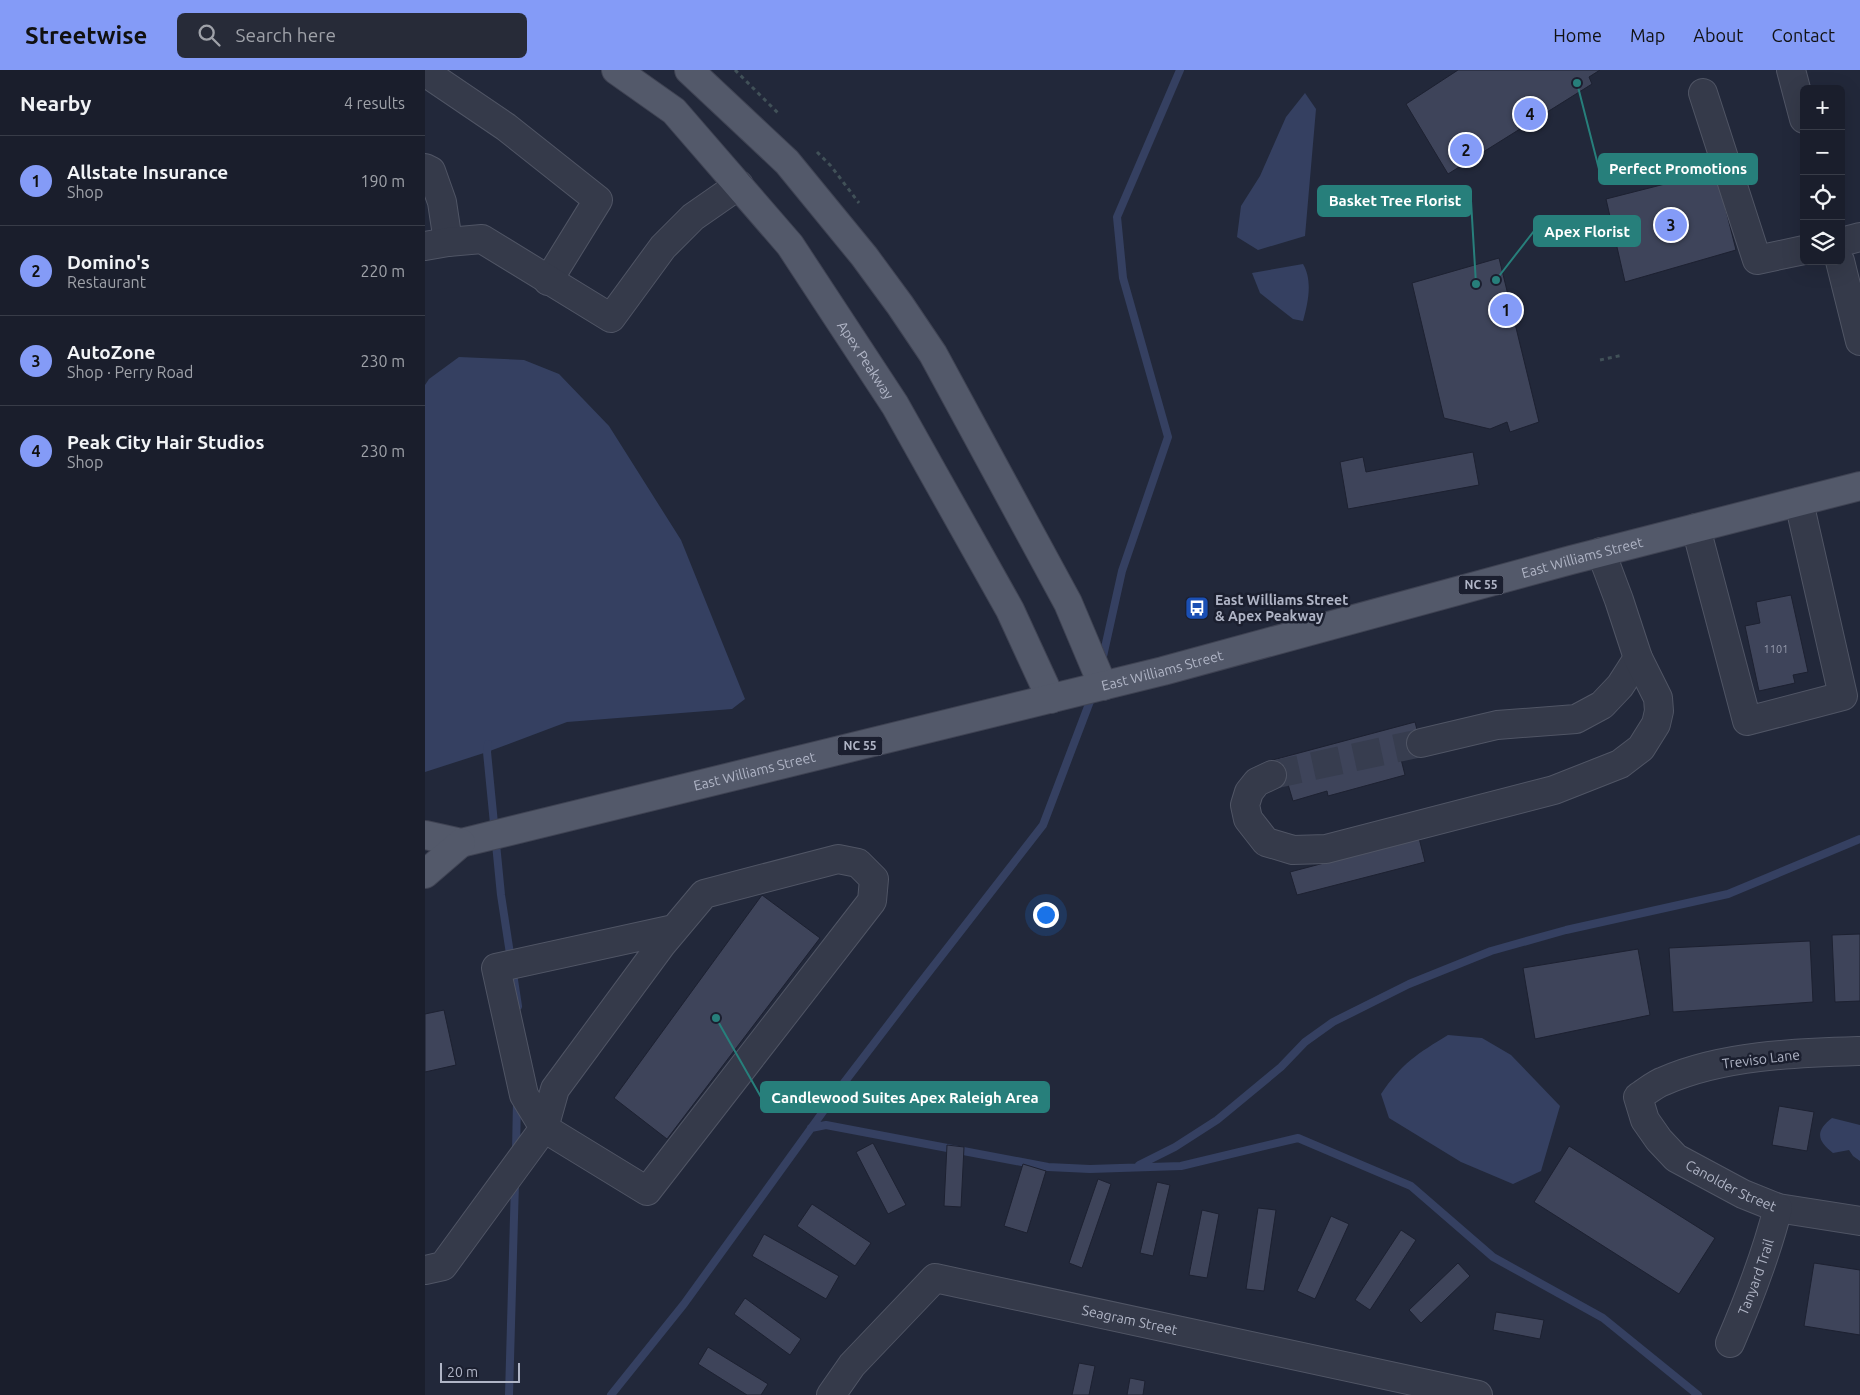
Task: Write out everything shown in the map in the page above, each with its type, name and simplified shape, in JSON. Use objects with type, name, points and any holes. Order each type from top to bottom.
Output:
[{"type":"main road","name":"Apex Peakway","points":[[616,70],[674,111],[790,245],[895,404],[1010,610],[1051,699]]},
{"type":"main road","points":[[689,70],[787,162],[863,256],[933,354],[1068,603],[1103,686]]},
{"type":"main road","name":"East Williams Street","points":[[425,835],[461,843],[1163,672],[1601,552],[1860,486]]},
{"type":"main road","name":"East Williams Street","points":[[425,874],[461,843]]},
{"type":"street","points":[[1791,70],[1800,103]]},
{"type":"street","points":[[425,72],[506,128],[598,200],[548,281]]},
{"type":"street","points":[[1703,93],[1757,260],[1800,251]]},
{"type":"street","points":[[425,168],[431,171],[442,202],[436,244],[482,239],[611,318],[663,247],[693,216],[739,185]]},
{"type":"street","points":[[1845,241],[1860,237]]},
{"type":"street","points":[[1841,265],[1860,341]]},
{"type":"street","points":[[1696,528],[1747,720],[1843,696],[1799,502]]},
{"type":"street","points":[[1272,774],[1257,782],[1249,792],[1245,805],[1248,819],[1266,842],[1293,850],[1326,849],[1554,790],[1620,764],[1641,748],[1656,724],[1659,711],[1658,698],[1638,658],[1601,552]]},
{"type":"street","points":[[1421,743],[1497,725],[1576,719],[1602,705],[1620,686],[1638,658]]},
{"type":"street","points":[[425,1270],[443,1266],[544,1128],[555,1089],[661,944],[674,930],[704,894],[838,859],[858,863],[874,879],[871,901],[647,1191],[544,1128],[524,1095],[496,968],[674,930]]},
{"type":"street","name":"Treviso Lane","points":[[1638,1097],[1663,1081],[1716,1064],[1754,1057],[1860,1052]]},
{"type":"street","name":"Canolder Street","points":[[1638,1097],[1645,1120],[1659,1140],[1676,1158],[1743,1194],[1778,1208],[1860,1221]]},
{"type":"street","name":"Tanyard Trail","points":[[1730,1343],[1751,1294],[1778,1208]]},
{"type":"street","name":"Seagram Street","points":[[831,1395],[852,1364],[935,1278],[1478,1395]]},
{"type":"path","points":[[1600,360],[1623,354]]},
{"type":"water","points":[[1305,93],[1316,109],[1305,236],[1258,250],[1237,237],[1241,206],[1260,176],[1286,117]]},
{"type":"water","points":[[1303,264],[1309,285],[1303,321],[1293,319],[1260,293],[1252,273]]},
{"type":"water","points":[[459,357],[524,360],[559,374],[609,426],[681,540],[745,699],[732,709],[567,722],[487,752],[425,772],[425,385],[429,379]]},
{"type":"water","points":[[1448,1035],[1482,1038],[1511,1055],[1560,1106],[1541,1171],[1513,1184],[1461,1162],[1389,1118],[1381,1094],[1403,1067],[1427,1048]]},
{"type":"water","points":[[1832,1118],[1860,1125],[1860,1161],[1849,1150],[1833,1153],[1821,1140],[1820,1136],[1823,1127]]},
{"type":"building","points":[[1458,70],[1600,70],[1589,77],[1592,84],[1448,174],[1406,104]]},
{"type":"building","points":[[1716,171],[1736,250],[1625,282],[1606,199]]},
{"type":"building","points":[[1499,258],[1539,422],[1510,432],[1507,422],[1490,429],[1444,418],[1412,283]]},
{"type":"building","points":[[1473,452],[1479,485],[1348,509],[1340,462],[1363,457],[1366,472]]},
{"type":"building","points":[[1791,595],[1808,672],[1793,675],[1795,683],[1759,691],[1745,626],[1760,623],[1756,602]]},
{"type":"building","points":[[1415,722],[1422,749],[1400,755],[1405,775],[1328,796],[1327,791],[1293,801],[1287,781],[1274,784],[1269,761]]},
{"type":"building","points":[[1419,838],[1425,862],[1297,895],[1290,872]]},
{"type":"building","points":[[762,895],[820,938],[667,1139],[614,1098]]},
{"type":"building","points":[[1860,934],[1860,1001],[1835,1002],[1832,935]]},
{"type":"building","points":[[1810,941],[1813,1002],[1673,1012],[1669,948]]},
{"type":"building","points":[[1638,949],[1650,1015],[1535,1039],[1523,968]]},
{"type":"building","points":[[444,1010],[456,1065],[425,1072],[425,1014]]},
{"type":"building","points":[[1779,1106],[1814,1112],[1807,1151],[1772,1145]]},
{"type":"building","points":[[873,1143],[906,1205],[888,1214],[856,1152]]},
{"type":"building","points":[[947,1145],[964,1147],[961,1207],[944,1206]]},
{"type":"building","points":[[1569,1146],[1715,1238],[1679,1294],[1534,1202]]},
{"type":"building","points":[[1023,1164],[1046,1171],[1027,1233],[1004,1226]]},
{"type":"building","points":[[1098,1179],[1111,1184],[1082,1268],[1069,1263]]},
{"type":"building","points":[[1157,1182],[1170,1185],[1153,1256],[1140,1253]]},
{"type":"building","points":[[812,1204],[871,1243],[855,1266],[797,1226]]},
{"type":"building","points":[[1258,1208],[1276,1210],[1264,1291],[1246,1289]]},
{"type":"building","points":[[1202,1210],[1219,1214],[1207,1278],[1189,1275]]},
{"type":"building","points":[[1331,1216],[1349,1224],[1315,1299],[1297,1291]]},
{"type":"building","points":[[1401,1230],[1416,1240],[1370,1310],[1355,1300]]},
{"type":"building","points":[[764,1234],[839,1276],[826,1299],[752,1256]]},
{"type":"building","points":[[1458,1263],[1470,1276],[1421,1323],[1409,1310]]},
{"type":"building","points":[[1814,1263],[1860,1270],[1860,1335],[1804,1326]]},
{"type":"building","points":[[745,1298],[801,1339],[790,1355],[734,1314]]},
{"type":"building","points":[[1496,1312],[1544,1320],[1540,1339],[1493,1330]]},
{"type":"building","points":[[708,1347],[768,1384],[761,1395],[747,1395],[698,1364]]},
{"type":"building","points":[[1079,1363],[1095,1366],[1089,1395],[1072,1395]]},
{"type":"building","points":[[1130,1378],[1145,1381],[1143,1395],[1127,1395]]},
{"type":"waterway","points":[[1102,661],[1122,571],[1168,437],[1123,278],[1117,217],[1180,70]]},
{"type":"waterway","points":[[611,1395],[684,1304],[843,1084],[1043,825],[1092,696]]},
{"type":"waterway","points":[[488,744],[487,752],[501,895],[518,1006]]},
{"type":"waterway","points":[[1139,1165],[1175,1147],[1217,1120],[1281,1067],[1305,1042],[1333,1022],[1409,984],[1491,951],[1566,930],[1728,894],[1860,839]]},
{"type":"waterway","points":[[516,1153],[517,1100]]},
{"type":"waterway","points":[[811,1128],[826,1125],[1048,1167],[1090,1169],[1181,1166],[1298,1138],[1411,1186],[1493,1257],[1603,1318],[1698,1395]]},
{"type":"waterway","points":[[509,1395],[515,1182]]},
{"type":"tunnel","points":[[1272,775],[1421,743]]},
{"type":"place","name":"Perfect Promotions","points":[[1577,83]]},
{"type":"place","name":"Peak City Hair Studios","points":[[1530,114]]},
{"type":"place","name":"Domino's","points":[[1466,150]]},
{"type":"place","name":"AutoZone","points":[[1671,225]]},
{"type":"place","name":"Apex Florist","points":[[1496,280]]},
{"type":"place","name":"Basket Tree Florist","points":[[1476,284]]},
{"type":"place","name":"Allstate Insurance","points":[[1506,310]]},
{"type":"place","name":"East Williams Street & Apex Peakway","points":[[1197,608]]},
{"type":"place","name":"Candlewood Suites Apex Raleigh Area","points":[[716,1018]]}]
